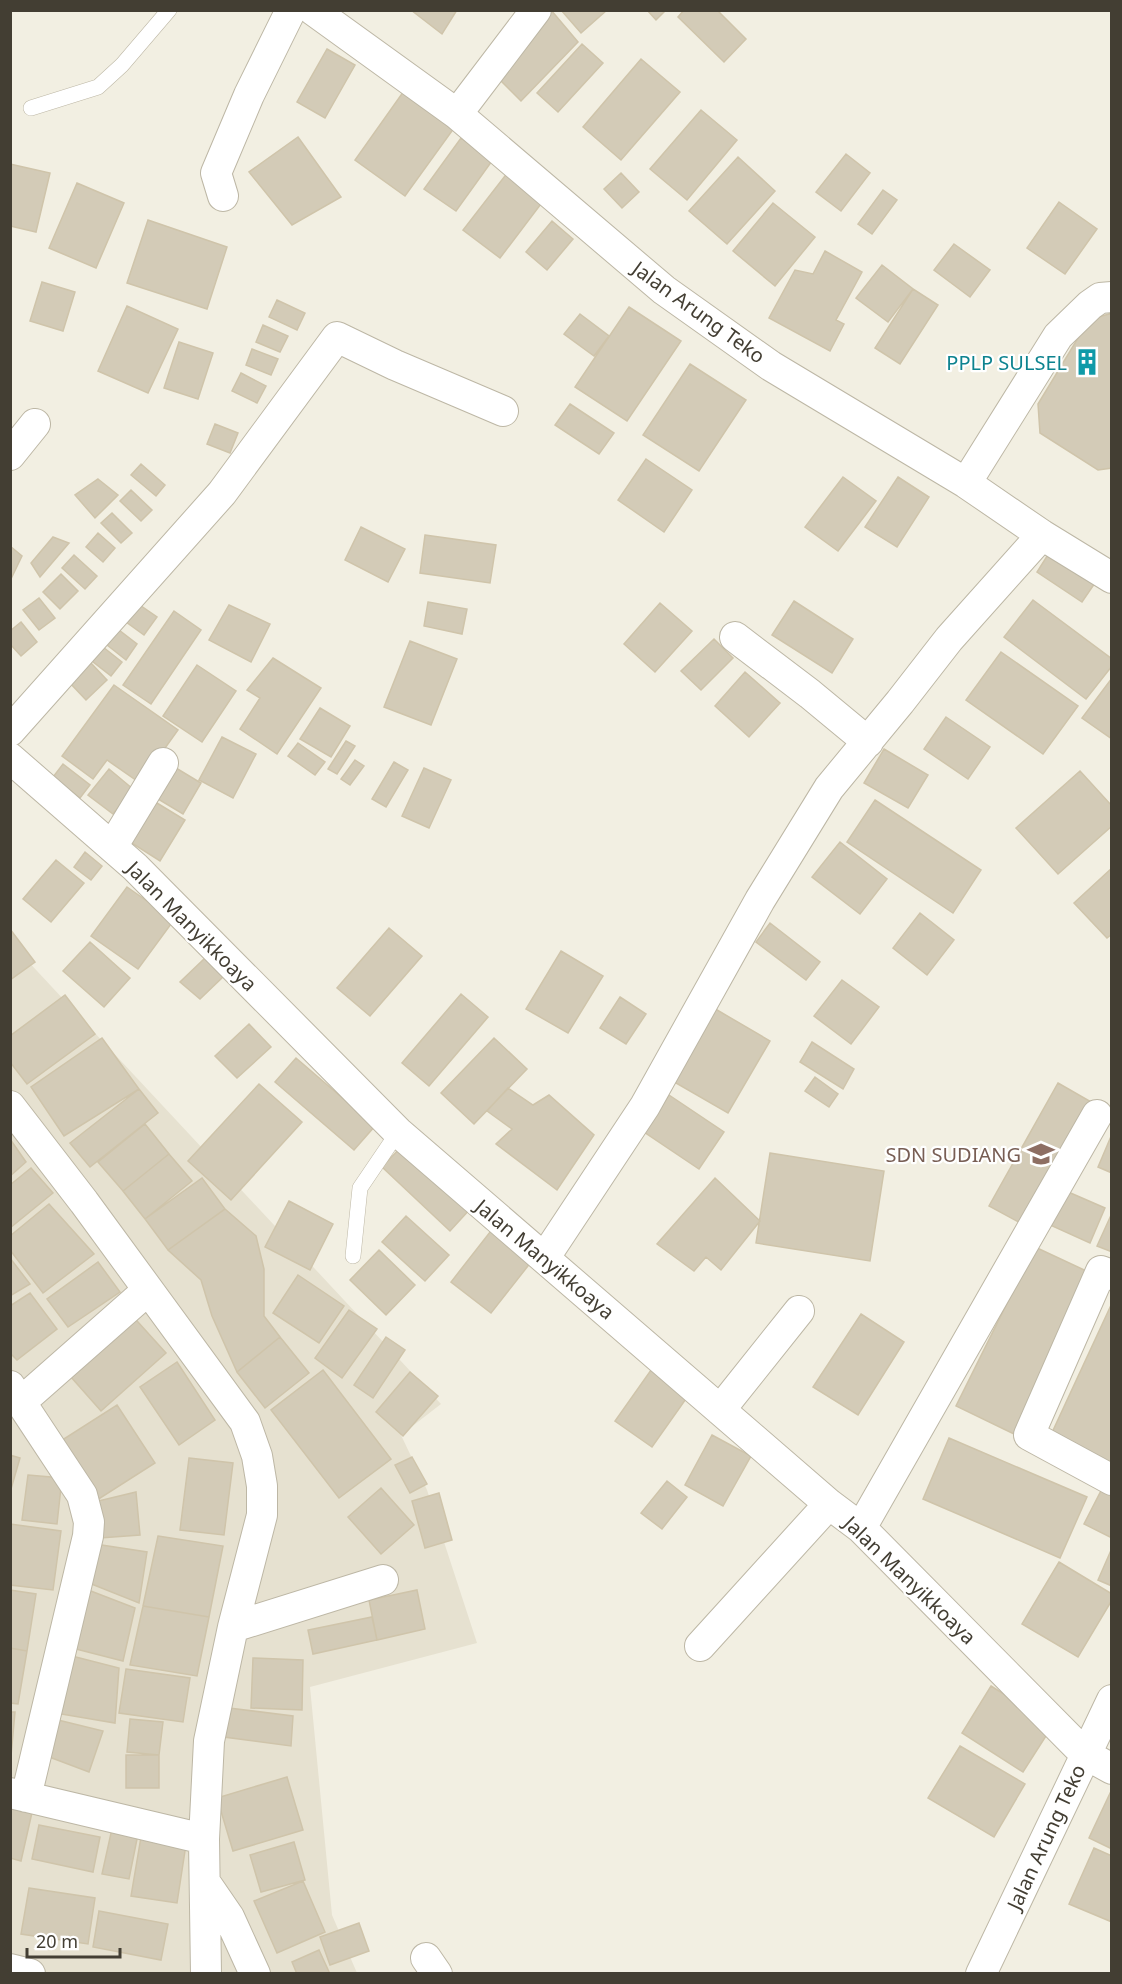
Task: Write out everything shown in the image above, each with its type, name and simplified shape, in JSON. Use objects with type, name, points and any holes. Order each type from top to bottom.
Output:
[{"type":"street","points":[[223,196],[216,173],[249,95],[291,10]]},
{"type":"street","name":"Jalan Arung Teko","points":[[313,10],[457,114],[664,290],[771,366],[966,483],[1042,535],[1112,578]]},
{"type":"street","points":[[457,114],[536,10]]},
{"type":"street","points":[[966,483],[1058,336],[1090,305],[1100,298],[1112,297]]},
{"type":"street","points":[[10,731],[222,493],[337,337],[503,411]]},
{"type":"street","points":[[10,455],[35,424]]},
{"type":"street","points":[[545,1257],[645,1106],[760,900],[829,788],[949,639],[1042,535]]},
{"type":"street","points":[[735,637],[868,742]]},
{"type":"street","name":"Jalan Manyikkoaya","points":[[10,758],[135,867],[398,1132],[829,1504],[861,1528],[1085,1754],[1112,1769]]},
{"type":"street","points":[[112,848],[163,763]]},
{"type":"street","points":[[10,1106],[245,1422],[257,1456],[262,1486],[262,1515],[233,1627],[209,1741],[204,1839],[206,1974]]},
{"type":"street","points":[[861,1528],[1097,1116]]},
{"type":"street","points":[[1112,1275],[1101,1271],[1029,1436],[1112,1480]]},
{"type":"street","points":[[148,1290],[16,1394],[82,1495],[89,1522],[88,1536],[18,1795],[204,1839]]},
{"type":"street","points":[[720,1410],[799,1311]]},
{"type":"street","points":[[700,1646],[829,1504]]},
{"type":"street","points":[[233,1627],[383,1580]]},
{"type":"street","name":"Jalan Arung Teko","points":[[981,1974],[1112,1700]]},
{"type":"street","points":[[205,1882],[229,1917],[255,1974]]},
{"type":"street","points":[[10,1969],[30,1974]]},
{"type":"lane","points":[[31,108],[98,87],[122,65],[169,10]]},
{"type":"lane","points":[[353,1256],[360,1188],[398,1132]]},
{"type":"shaded area","points":[[10,942],[441,1404],[401,1435],[427,1490],[477,1643],[310,1687],[332,1915],[357,1973],[11,1973]]},
{"type":"building","points":[[411,10],[457,10],[442,34]]},
{"type":"building","points":[[547,10],[551,10],[578,42],[521,101],[492,72]]},
{"type":"building","points":[[561,10],[607,10],[581,33]]},
{"type":"building","points":[[647,10],[666,10],[656,20]]},
{"type":"building","points":[[684,10],[717,10],[746,39],[724,62],[678,17]]},
{"type":"building","points":[[582,44],[603,63],[558,112],[537,93]]},
{"type":"building","points":[[327,49],[355,65],[325,118],[297,102]]},
{"type":"building","points":[[641,59],[680,92],[621,160],[583,127]]},
{"type":"building","points":[[406,88],[457,124],[405,196],[355,160]]},
{"type":"building","points":[[701,110],[737,140],[687,200],[650,169]]},
{"type":"building","points":[[298,137],[341,197],[292,225],[249,172]]},
{"type":"building","points":[[461,138],[492,161],[456,211],[424,189]]},
{"type":"building","points":[[846,154],[870,173],[841,211],[816,192]]},
{"type":"building","points":[[738,157],[775,191],[727,244],[689,211]]},
{"type":"building","points":[[10,164],[50,173],[36,232],[10,226]]},
{"type":"building","points":[[508,172],[544,200],[500,258],[463,230]]},
{"type":"building","points":[[621,173],[639,192],[622,208],[604,189]]},
{"type":"building","points":[[77,183],[124,203],[96,268],[49,248]]},
{"type":"building","points":[[883,190],[897,200],[872,234],[858,224]]},
{"type":"building","points":[[1059,202],[1097,229],[1065,274],[1027,248]]},
{"type":"building","points":[[773,203],[815,237],[775,286],[733,251]]},
{"type":"building","points":[[148,220],[227,247],[207,309],[127,283]]},
{"type":"building","points":[[552,221],[573,239],[547,270],[526,252]]},
{"type":"building","points":[[954,244],[990,270],[970,297],[934,270]]},
{"type":"building","points":[[825,251],[862,272],[836,320],[844,324],[830,351],[769,318],[795,270],[813,274]]},
{"type":"building","points":[[882,265],[913,289],[888,322],[856,298]]},
{"type":"building","points":[[42,282],[75,292],[63,331],[30,321]]},
{"type":"building","points":[[913,289],[938,305],[900,364],[875,348]]},
{"type":"building","points":[[277,300],[305,313],[297,330],[269,317]]},
{"type":"building","points":[[127,306],[178,329],[148,393],[98,371]]},
{"type":"building","points":[[629,307],[681,341],[627,421],[575,387]]},
{"type":"building","name":"PPLP SULSEL","points":[[1112,313],[1112,468],[1098,470],[1040,433],[1038,404],[1089,320]]},
{"type":"building","points":[[580,314],[609,336],[594,356],[564,334]]},
{"type":"building","points":[[263,325],[288,336],[280,352],[256,342]]},
{"type":"building","points":[[179,342],[213,353],[198,399],[164,388]]},
{"type":"building","points":[[252,349],[278,359],[271,375],[246,365]]},
{"type":"building","points":[[690,364],[746,400],[699,471],[643,435]]},
{"type":"building","points":[[241,373],[266,386],[257,403],[232,391]]},
{"type":"building","points":[[570,404],[614,433],[599,454],[555,425]]},
{"type":"building","points":[[215,424],[238,433],[230,453],[207,444]]},
{"type":"building","points":[[646,459],[692,490],[664,532],[618,500]]},
{"type":"building","points":[[141,464],[165,485],[156,496],[131,475]]},
{"type":"building","points":[[843,477],[876,501],[838,551],[805,527]]},
{"type":"building","points":[[898,477],[929,497],[897,547],[865,527]]},
{"type":"building","points":[[98,479],[118,495],[95,518],[75,495]]},
{"type":"building","points":[[131,490],[152,510],[141,521],[120,501]]},
{"type":"building","points":[[112,513],[132,533],[121,543],[101,523]]},
{"type":"building","points":[[361,527],[405,549],[388,582],[345,560]]},
{"type":"building","points":[[98,533],[115,548],[103,562],[86,547]]},
{"type":"building","points":[[425,535],[496,545],[490,583],[420,573]]},
{"type":"building","points":[[53,537],[69,543],[40,577],[31,563]]},
{"type":"building","points":[[10,546],[22,556],[10,581]]},
{"type":"building","points":[[1049,553],[1095,583],[1082,602],[1037,572]]},
{"type":"building","points":[[74,555],[97,576],[85,589],[62,568]]},
{"type":"building","points":[[61,574],[78,591],[60,609],[43,592]]},
{"type":"building","points":[[39,598],[55,618],[39,630],[23,610]]},
{"type":"building","points":[[1033,600],[1112,659],[1112,666],[1086,699],[1004,637]]},
{"type":"building","points":[[134,601],[157,617],[144,635],[122,619]]},
{"type":"building","points":[[794,601],[853,639],[832,673],[772,635]]},
{"type":"building","points":[[428,602],[467,609],[462,634],[424,626]]},
{"type":"building","points":[[660,603],[692,631],[655,672],[624,644]]},
{"type":"building","points":[[229,605],[270,624],[251,662],[209,640]]},
{"type":"building","points":[[174,611],[201,630],[151,704],[123,685]]},
{"type":"building","points":[[21,622],[37,642],[21,656],[10,644],[10,631]]},
{"type":"building","points":[[119,630],[137,644],[126,660],[107,645]]},
{"type":"building","points":[[714,639],[733,658],[701,690],[681,671]]},
{"type":"building","points":[[410,641],[457,659],[431,725],[384,707]]},
{"type":"building","points":[[103,647],[122,662],[111,676],[92,661]]},
{"type":"building","points":[[1001,652],[1078,706],[1043,754],[966,700]]},
{"type":"building","points":[[273,658],[321,688],[277,754],[240,729],[260,698],[247,690]]},
{"type":"building","points":[[90,662],[107,680],[86,700],[69,682]]},
{"type":"building","points":[[197,665],[236,691],[202,742],[163,716]]},
{"type":"building","points":[[745,672],[780,703],[749,737],[715,706]]},
{"type":"building","points":[[1112,678],[1112,739],[1082,718]]},
{"type":"building","points":[[114,685],[178,730],[140,783],[107,760],[93,779],[62,756]]},
{"type":"building","points":[[320,708],[350,726],[331,757],[300,739]]},
{"type":"building","points":[[946,717],[990,747],[968,779],[924,749]]},
{"type":"building","points":[[222,737],[256,754],[233,798],[199,780]]},
{"type":"building","points":[[346,741],[355,746],[337,774],[328,769]]},
{"type":"building","points":[[298,743],[325,762],[315,775],[288,756]]},
{"type":"building","points":[[884,749],[928,775],[908,808],[864,783]]},
{"type":"building","points":[[355,760],[364,766],[350,785],[341,779]]},
{"type":"building","points":[[394,762],[408,770],[386,807],[372,799]]},
{"type":"building","points":[[63,764],[90,785],[80,798],[53,777]]},
{"type":"building","points":[[171,765],[201,783],[183,814],[153,796]]},
{"type":"building","points":[[424,768],[451,780],[429,828],[402,816]]},
{"type":"building","points":[[109,769],[133,789],[113,814],[88,795]]},
{"type":"building","points":[[1080,771],[1112,806],[1112,826],[1058,874],[1016,828]]},
{"type":"building","points":[[152,800],[185,820],[160,861],[127,840]]},
{"type":"building","points":[[875,800],[981,870],[953,913],[847,842]]},
{"type":"building","points":[[840,842],[887,879],[860,914],[812,877]]},
{"type":"building","points":[[85,852],[102,866],[91,880],[74,867]]},
{"type":"building","points":[[56,860],[84,883],[51,922],[23,899]]},
{"type":"building","points":[[1112,868],[1112,934],[1107,938],[1074,903]]},
{"type":"building","points":[[127,887],[174,920],[138,969],[91,936]]},
{"type":"building","points":[[920,913],[954,940],[927,975],[893,948]]},
{"type":"building","points":[[770,923],[820,962],[806,980],[756,942]]},
{"type":"building","points":[[389,928],[422,956],[370,1016],[337,988]]},
{"type":"building","points":[[10,929],[35,962],[10,980]]},
{"type":"building","points":[[90,942],[130,978],[104,1007],[63,971]]},
{"type":"building","points":[[561,951],[603,976],[568,1033],[526,1009]]},
{"type":"building","points":[[205,958],[225,975],[200,999],[180,982]]},
{"type":"building","points":[[842,980],[879,1007],[851,1044],[814,1016]]},
{"type":"building","points":[[461,994],[488,1017],[429,1086],[402,1063]]},
{"type":"building","points":[[65,995],[95,1034],[27,1084],[10,1062],[10,1036]]},
{"type":"building","points":[[620,997],[646,1014],[626,1044],[600,1028]]},
{"type":"building","points":[[712,1007],[770,1041],[728,1113],[669,1079]]},
{"type":"building","points":[[249,1024],[271,1047],[237,1078],[215,1056]]},
{"type":"building","points":[[102,1038],[139,1089],[64,1136],[31,1087]]},
{"type":"building","points":[[494,1038],[527,1069],[474,1124],[441,1093]]},
{"type":"building","points":[[812,1042],[854,1069],[843,1089],[800,1062]]},
{"type":"building","points":[[296,1058],[375,1126],[354,1150],[275,1082]]},
{"type":"building","points":[[815,1077],[838,1094],[829,1107],[805,1091]]},
{"type":"building","name":"SDN SUDIANG","points":[[1058,1083],[1093,1103],[1024,1225],[989,1206]]},
{"type":"building","points":[[259,1084],[302,1122],[231,1200],[188,1161]]},
{"type":"building","points":[[508,1088],[533,1105],[549,1095],[594,1135],[557,1190],[496,1144],[512,1129],[487,1111]]},
{"type":"building","points":[[139,1089],[158,1113],[90,1167],[70,1143]]},
{"type":"building","points":[[669,1095],[724,1132],[699,1169],[644,1132]]},
{"type":"building","points":[[145,1124],[169,1154],[123,1191],[98,1162]]},
{"type":"building","points":[[1112,1134],[1112,1173],[1098,1167]]},
{"type":"building","points":[[10,1139],[26,1162],[10,1176]]},
{"type":"building","points":[[403,1145],[471,1208],[450,1231],[382,1167]]},
{"type":"building","points":[[770,1153],[884,1171],[870,1261],[756,1243]]},
{"type":"building","points":[[169,1154],[192,1181],[145,1219],[123,1191]]},
{"type":"building","points":[[31,1168],[53,1193],[10,1228],[10,1185]]},
{"type":"building","points":[[202,1178],[225,1209],[168,1250],[145,1219]]},
{"type":"building","points":[[715,1178],[760,1221],[721,1270],[706,1257],[694,1271],[657,1244]]},
{"type":"building","name":"SDN SUDIANG","points":[[1066,1191],[1105,1208],[1090,1243],[1050,1225]]},
{"type":"building","points":[[289,1201],[333,1224],[310,1270],[265,1247]]},
{"type":"building","points":[[49,1204],[94,1254],[43,1293],[10,1250],[10,1236]]},
{"type":"building","points":[[225,1209],[256,1236],[264,1269],[264,1316],[280,1337],[237,1372],[212,1316],[201,1280],[168,1250]]},
{"type":"building","points":[[1112,1213],[1112,1252],[1097,1246]]},
{"type":"building","points":[[406,1216],[449,1255],[425,1281],[382,1242]]},
{"type":"building","points":[[494,1227],[535,1257],[491,1313],[451,1282]]},
{"type":"building","points":[[1035,1247],[1095,1275],[1016,1435],[956,1406]]},
{"type":"building","points":[[379,1250],[415,1285],[386,1315],[350,1280]]},
{"type":"building","points":[[10,1258],[30,1284],[10,1296]]},
{"type":"building","points":[[98,1262],[120,1292],[68,1327],[47,1299]]},
{"type":"building","points":[[298,1275],[344,1306],[319,1343],[273,1313]]},
{"type":"building","points":[[30,1293],[57,1329],[17,1360],[10,1353],[10,1306]]},
{"type":"building","points":[[1112,1303],[1112,1466],[1050,1437]]},
{"type":"building","points":[[349,1310],[377,1329],[342,1378],[315,1358]]},
{"type":"building","points":[[128,1311],[166,1353],[101,1411],[63,1368]]},
{"type":"building","points":[[861,1314],[904,1342],[858,1415],[813,1387]]},
{"type":"building","points":[[280,1337],[309,1373],[265,1408],[237,1372]]},
{"type":"building","points":[[386,1337],[405,1350],[373,1398],[354,1385]]},
{"type":"building","points":[[177,1362],[215,1420],[179,1445],[140,1387]]},
{"type":"building","points":[[656,1363],[693,1389],[652,1447],[615,1421]]},
{"type":"building","points":[[323,1370],[391,1459],[339,1498],[271,1410]]},
{"type":"building","points":[[410,1372],[438,1396],[403,1436],[376,1412]]},
{"type":"building","points":[[117,1405],[155,1463],[94,1502],[56,1444]]},
{"type":"building","points":[[712,1435],[751,1456],[723,1506],[685,1485]]},
{"type":"building","points":[[949,1438],[1087,1497],[1060,1558],[923,1499]]},
{"type":"building","points":[[10,1455],[20,1458],[11,1489],[10,1489]]},
{"type":"building","points":[[412,1457],[427,1484],[410,1493],[395,1465]]},
{"type":"building","points":[[189,1458],[233,1463],[224,1535],[180,1530]]},
{"type":"building","points":[[28,1475],[62,1478],[57,1524],[22,1520]]},
{"type":"building","points":[[667,1481],[687,1497],[662,1529],[641,1513]]},
{"type":"building","points":[[1106,1481],[1112,1484],[1112,1538],[1084,1524]]},
{"type":"building","points":[[381,1488],[414,1525],[381,1554],[348,1517]]},
{"type":"building","points":[[136,1492],[140,1535],[100,1538],[94,1502]]},
{"type":"building","points":[[439,1493],[452,1540],[425,1548],[412,1501]]},
{"type":"building","points":[[10,1524],[61,1531],[53,1590],[10,1585]]},
{"type":"building","points":[[158,1536],[223,1546],[209,1617],[143,1606]]},
{"type":"building","points":[[95,1544],[147,1552],[139,1603],[84,1581]]},
{"type":"building","points":[[1112,1548],[1112,1586],[1098,1580]]},
{"type":"building","points":[[1059,1562],[1112,1594],[1112,1600],[1078,1657],[1022,1624]]},
{"type":"building","points":[[83,1588],[135,1608],[123,1661],[68,1647]]},
{"type":"building","points":[[10,1590],[36,1594],[27,1651],[10,1648]]},
{"type":"building","points":[[417,1590],[425,1629],[377,1640],[369,1600]]},
{"type":"building","points":[[143,1606],[209,1617],[197,1676],[130,1665]]},
{"type":"building","points":[[372,1617],[377,1640],[313,1654],[308,1630]]},
{"type":"building","points":[[10,1648],[27,1651],[18,1704],[10,1703]]},
{"type":"building","points":[[68,1655],[119,1668],[115,1723],[55,1713]]},
{"type":"building","points":[[253,1658],[303,1660],[302,1710],[251,1708]]},
{"type":"building","points":[[126,1669],[190,1678],[183,1722],[119,1713]]},
{"type":"building","points":[[991,1686],[1053,1725],[1023,1772],[962,1733]]},
{"type":"building","points":[[229,1708],[293,1716],[291,1746],[224,1737]]},
{"type":"building","points":[[10,1712],[15,1712],[11,1756],[10,1756]]},
{"type":"building","points":[[130,1719],[163,1722],[159,1755],[127,1752]]},
{"type":"building","points":[[58,1720],[103,1731],[89,1772],[44,1755]]},
{"type":"building","points":[[960,1746],[1025,1784],[994,1837],[928,1798]]},
{"type":"building","points":[[126,1755],[159,1755],[159,1788],[126,1788]]},
{"type":"building","points":[[287,1777],[303,1830],[233,1851],[217,1798]]},
{"type":"building","points":[[1112,1789],[1112,1849],[1089,1838]]},
{"type":"building","points":[[10,1803],[33,1808],[21,1861],[10,1858]]},
{"type":"building","points":[[113,1824],[139,1829],[129,1879],[102,1874]]},
{"type":"building","points":[[39,1825],[100,1837],[93,1872],[32,1859]]},
{"type":"building","points":[[142,1831],[187,1838],[177,1903],[131,1896]]},
{"type":"building","points":[[294,1842],[305,1880],[261,1892],[250,1855]]},
{"type":"building","points":[[1094,1848],[1112,1856],[1112,1922],[1069,1904]]},
{"type":"building","points":[[303,1881],[325,1932],[277,1953],[254,1901]]},
{"type":"building","points":[[29,1888],[95,1898],[88,1944],[21,1934]]},
{"type":"building","points":[[99,1911],[168,1924],[161,1960],[93,1947]]},
{"type":"building","points":[[359,1923],[369,1951],[330,1965],[320,1937]]},
{"type":"building","points":[[319,1950],[330,1974],[297,1974],[292,1962]]},
{"type":"place","name":"PPLP SULSEL","points":[[1087,362]]},
{"type":"place","name":"SDN SUDIANG","points":[[1041,1154]]}]
